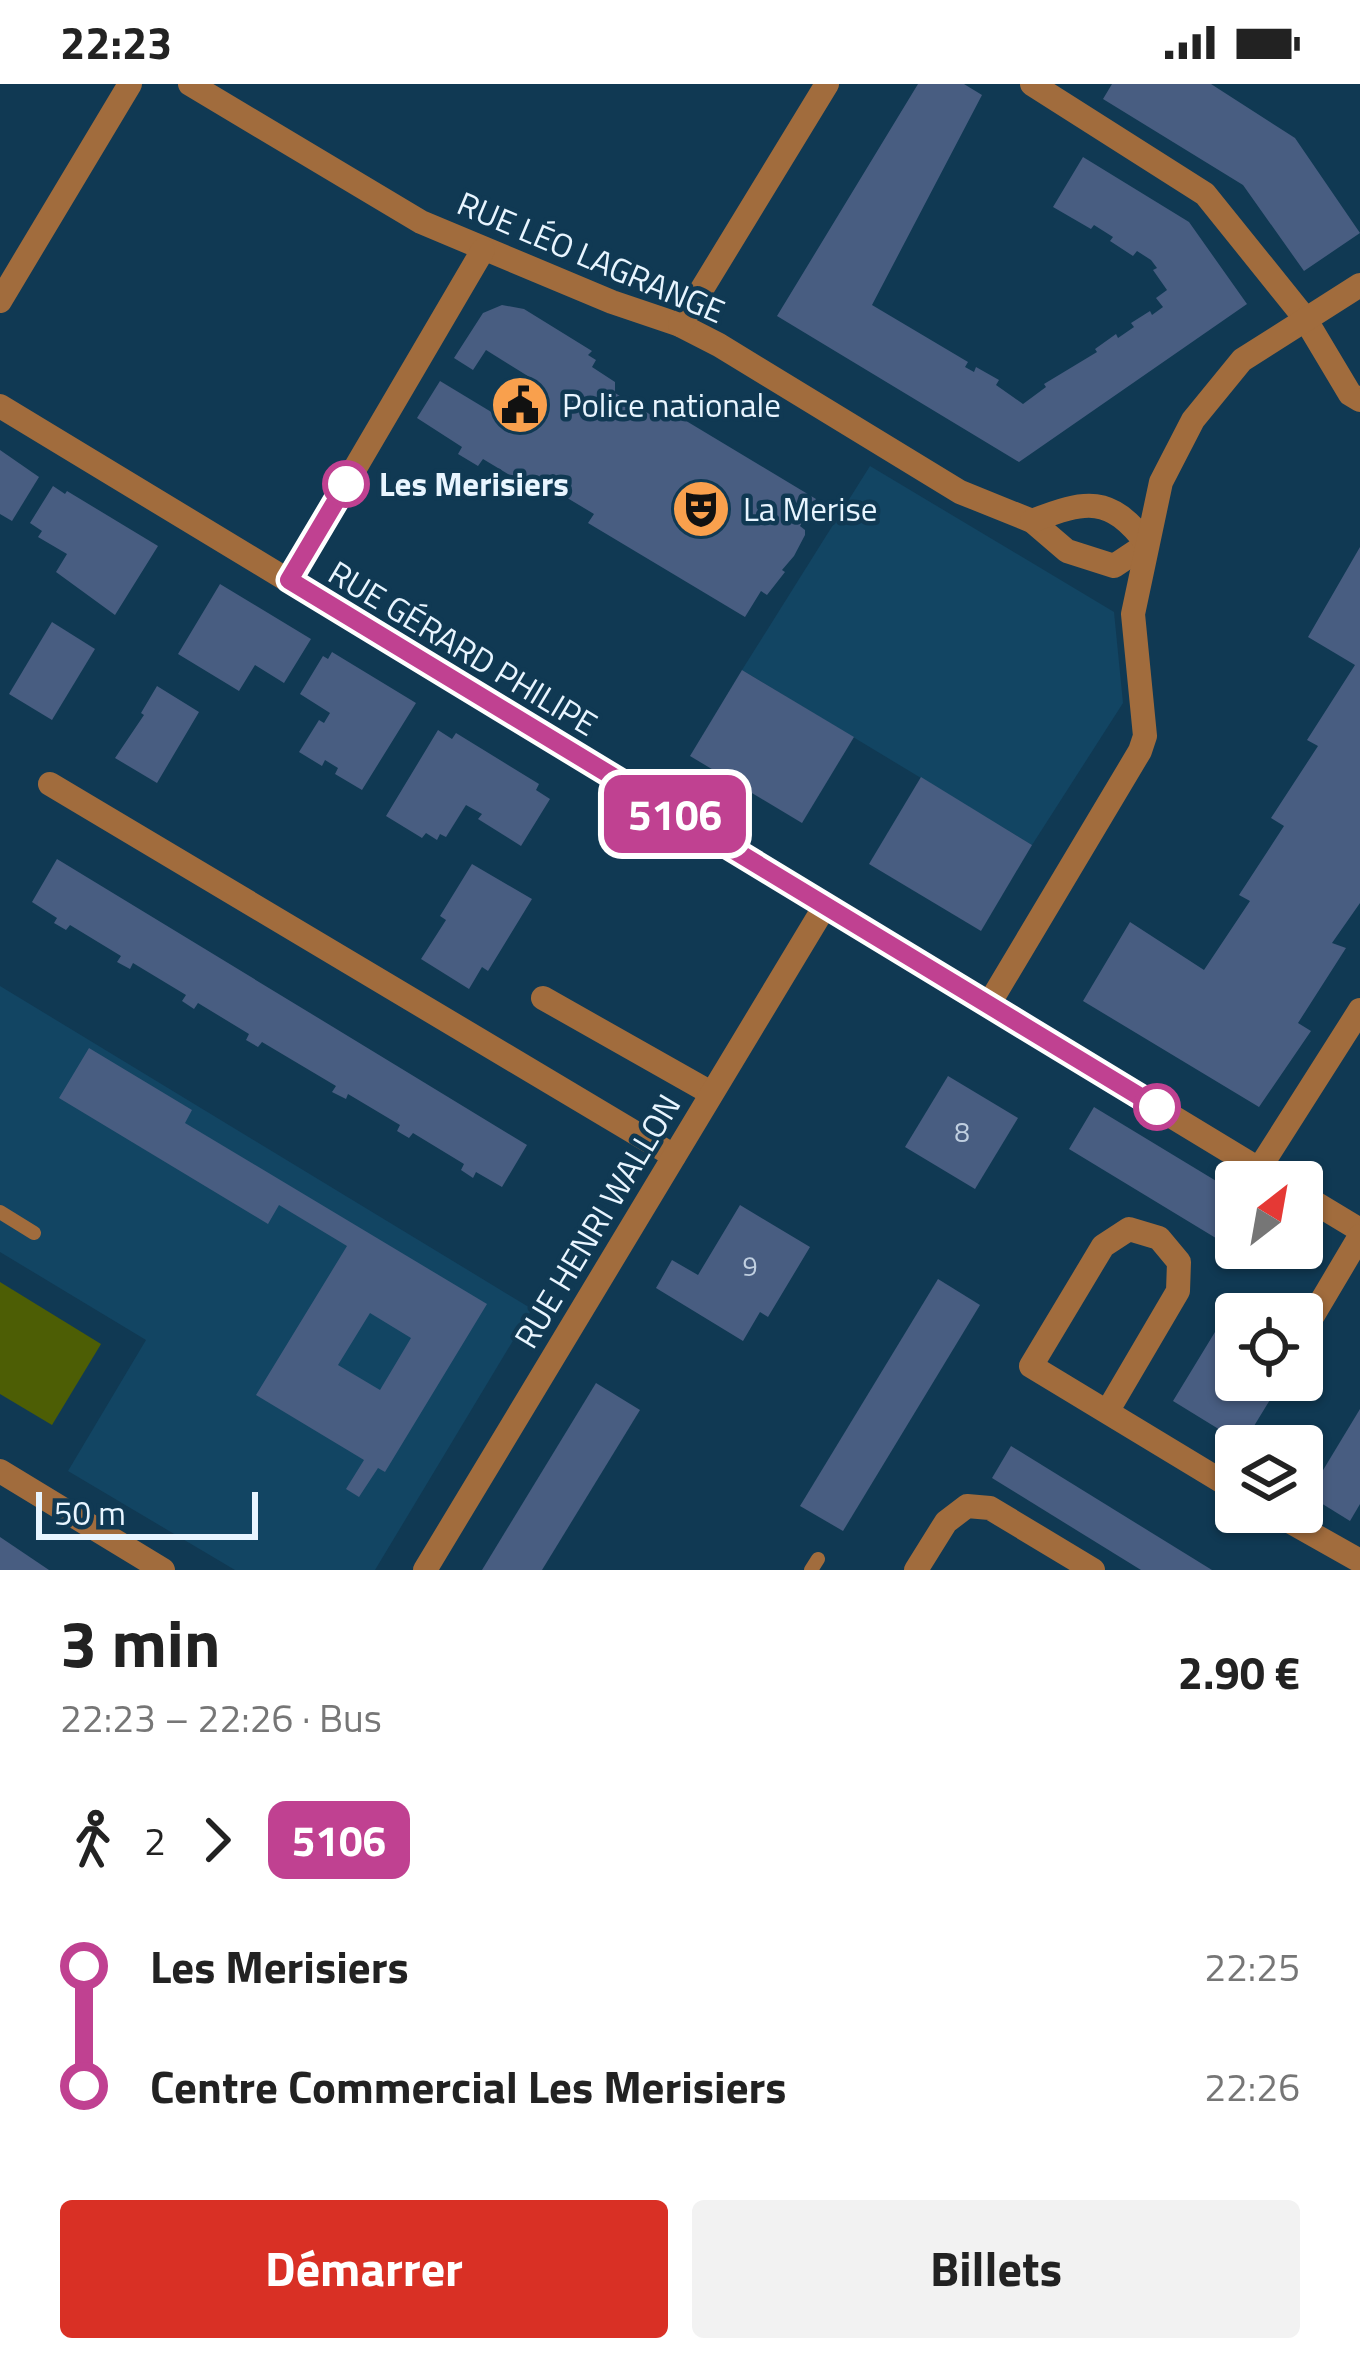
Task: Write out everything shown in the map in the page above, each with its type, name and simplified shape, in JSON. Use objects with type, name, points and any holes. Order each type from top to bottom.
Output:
[{"type":"street","points":[[0,301],[130,84]]},
{"type":"street","name":"RUE LÉO LAGRANGE","points":[[190,84],[422,222],[612,302],[680,325],[960,491],[1032,520],[1067,551],[1114,566],[1148,544]]},
{"type":"street","points":[[680,325],[827,84]]},
{"type":"street","points":[[1032,84],[1205,194],[1304,317],[1350,394],[1360,400]]},
{"type":"street","name":"RUE GÉRARD PHILIPE","points":[[289,580],[483,250]]},
{"type":"street","points":[[989,1004],[1140,752],[1144,736],[1133,614],[1161,482],[1192,420],[1242,360],[1360,285]]},
{"type":"street","name":"RUE GÉRARD PHILIPE","points":[[0,406],[1246,1161]]},
{"type":"street","points":[[1032,520],[1077,503],[1124,514],[1148,544]]},
{"type":"street","points":[[50,784],[674,1156]]},
{"type":"street","name":"RUE HENRI WALLON","points":[[425,1570],[826,906]]},
{"type":"street","points":[[543,998],[711,1093]]},
{"type":"street","points":[[1277,1161],[1360,1010]]},
{"type":"street","points":[[1323,1209],[1360,1233],[1323,1297]]},
{"type":"street","points":[[1107,1412],[1178,1291],[1179,1262],[1159,1238],[1129,1229],[1103,1246],[1031,1366],[1107,1412],[1215,1477]]},
{"type":"street","points":[[0,1471],[163,1570]]},
{"type":"street","points":[[916,1570],[946,1522],[967,1506],[990,1508],[1093,1570]]},
{"type":"street","points":[[1316,1533],[1356,1553]]},
{"type":"lane","points":[[0,1212],[34,1233]]},
{"type":"shaded area","points":[[870,466],[1114,612],[1123,703],[1032,845],[742,670]]},
{"type":"shaded area","points":[[0,986],[532,1309],[375,1570],[235,1570],[68,1471],[146,1340],[0,1252]]},
{"type":"green space","points":[[0,1282],[101,1344],[52,1425],[0,1394]]},
{"type":"building","points":[[918,84],[964,84],[982,95],[872,305],[968,362],[965,367],[974,372],[976,367],[999,380],[996,385],[1023,404],[1116,334],[1118,338],[1134,327],[1131,323],[1150,311],[1152,315],[1163,307],[1156,298],[1167,290],[1151,260],[1137,251],[1133,256],[1094,225],[1091,229],[1053,207],[1083,157],[1189,222],[1247,304],[1019,462],[777,316]]},
{"type":"building","points":[[1112,84],[1211,84],[1295,138],[1360,233],[1304,271],[1243,185],[1103,99]]},
{"type":"building","points":[[502,305],[524,309],[592,351],[588,355],[596,360],[592,367],[615,382],[615,393],[651,415],[658,404],[816,499],[800,526],[805,535],[785,572],[767,595],[761,591],[745,617],[588,523],[594,514],[554,490],[541,494],[483,459],[478,466],[458,454],[462,447],[417,418],[440,381],[493,413],[497,408],[512,409],[531,378],[486,350],[473,370],[454,358],[483,313]]},
{"type":"building","points":[[0,450],[39,477],[12,521],[0,514]]},
{"type":"building","points":[[53,486],[158,546],[115,615],[56,572],[67,554],[38,537],[42,531],[30,523]]},
{"type":"building","points":[[1360,547],[1360,903],[1332,943],[1346,948],[1298,1023],[1311,1031],[1259,1107],[1083,1001],[1130,922],[1204,970],[1250,901],[1239,895],[1284,826],[1271,818],[1318,746],[1307,740],[1355,665],[1308,637]]},
{"type":"building","points":[[220,584],[311,639],[284,683],[255,665],[239,691],[178,654]]},
{"type":"building","points":[[52,622],[95,649],[52,720],[9,694]]},
{"type":"building","points":[[332,652],[416,703],[362,790],[335,774],[338,768],[325,760],[322,766],[299,752],[319,720],[324,723],[330,713],[300,694],[323,656],[328,659]]},
{"type":"building","points":[[742,670],[854,737],[802,823],[690,756]]},
{"type":"building","points":[[157,686],[199,712],[157,783],[115,758]]},
{"type":"building","points":[[438,730],[452,739],[456,733],[539,784],[536,790],[550,799],[521,846],[478,819],[482,814],[466,805],[446,837],[440,834],[437,840],[426,833],[422,838],[386,816]]},
{"type":"building","points":[[921,777],[1032,845],[981,931],[869,864]]},
{"type":"building","points":[[57,859],[527,1145],[502,1187],[476,1172],[473,1178],[461,1170],[464,1164],[413,1133],[409,1138],[397,1131],[400,1125],[348,1094],[346,1099],[332,1092],[336,1086],[262,1042],[258,1047],[246,1040],[249,1034],[198,1003],[194,1009],[182,1001],[186,995],[133,963],[130,969],[117,962],[121,956],[70,925],[66,930],[54,923],[57,918],[32,902]]},
{"type":"building","points":[[472,864],[532,899],[488,971],[482,967],[469,989],[421,959]]},
{"type":"building","points":[[89,1048],[192,1110],[185,1123],[487,1304],[385,1472],[378,1468],[359,1497],[346,1489],[364,1460],[256,1395],[347,1246],[279,1205],[268,1224],[59,1098]],"holes":[[[370,1313],[411,1338],[380,1390],[338,1365]]]},
{"type":"building","points":[[948,1076],[1018,1118],[975,1189],[905,1147]]},
{"type":"building","points":[[1094,1107],[1215,1180],[1215,1238],[1069,1149]]},
{"type":"building","points":[[740,1205],[810,1247],[768,1317],[760,1312],[743,1341],[656,1288],[672,1260],[698,1275]]},
{"type":"building","points":[[938,1279],[980,1305],[843,1531],[800,1506]]},
{"type":"building","points":[[1215,1332],[1215,1401],[1269,1401],[1255,1425],[1215,1427],[1173,1401]]},
{"type":"building","points":[[596,1383],[640,1410],[542,1570],[482,1570]]},
{"type":"building","points":[[1360,1409],[1360,1504],[1350,1521],[1323,1504],[1323,1470]]},
{"type":"building","points":[[1011,1446],[1212,1570],[1141,1570],[992,1478]]},
{"type":"building","points":[[0,1537],[49,1570],[0,1570]]},
{"type":"bus line","name":"5106","points":[[346,484],[289,580],[1157,1107]]},
{"type":"place","name":"Police nationale","points":[[520,405]]},
{"type":"place","name":"Les Merisiers","points":[[346,484]]},
{"type":"place","name":"La Merise","points":[[701,509]]}]
